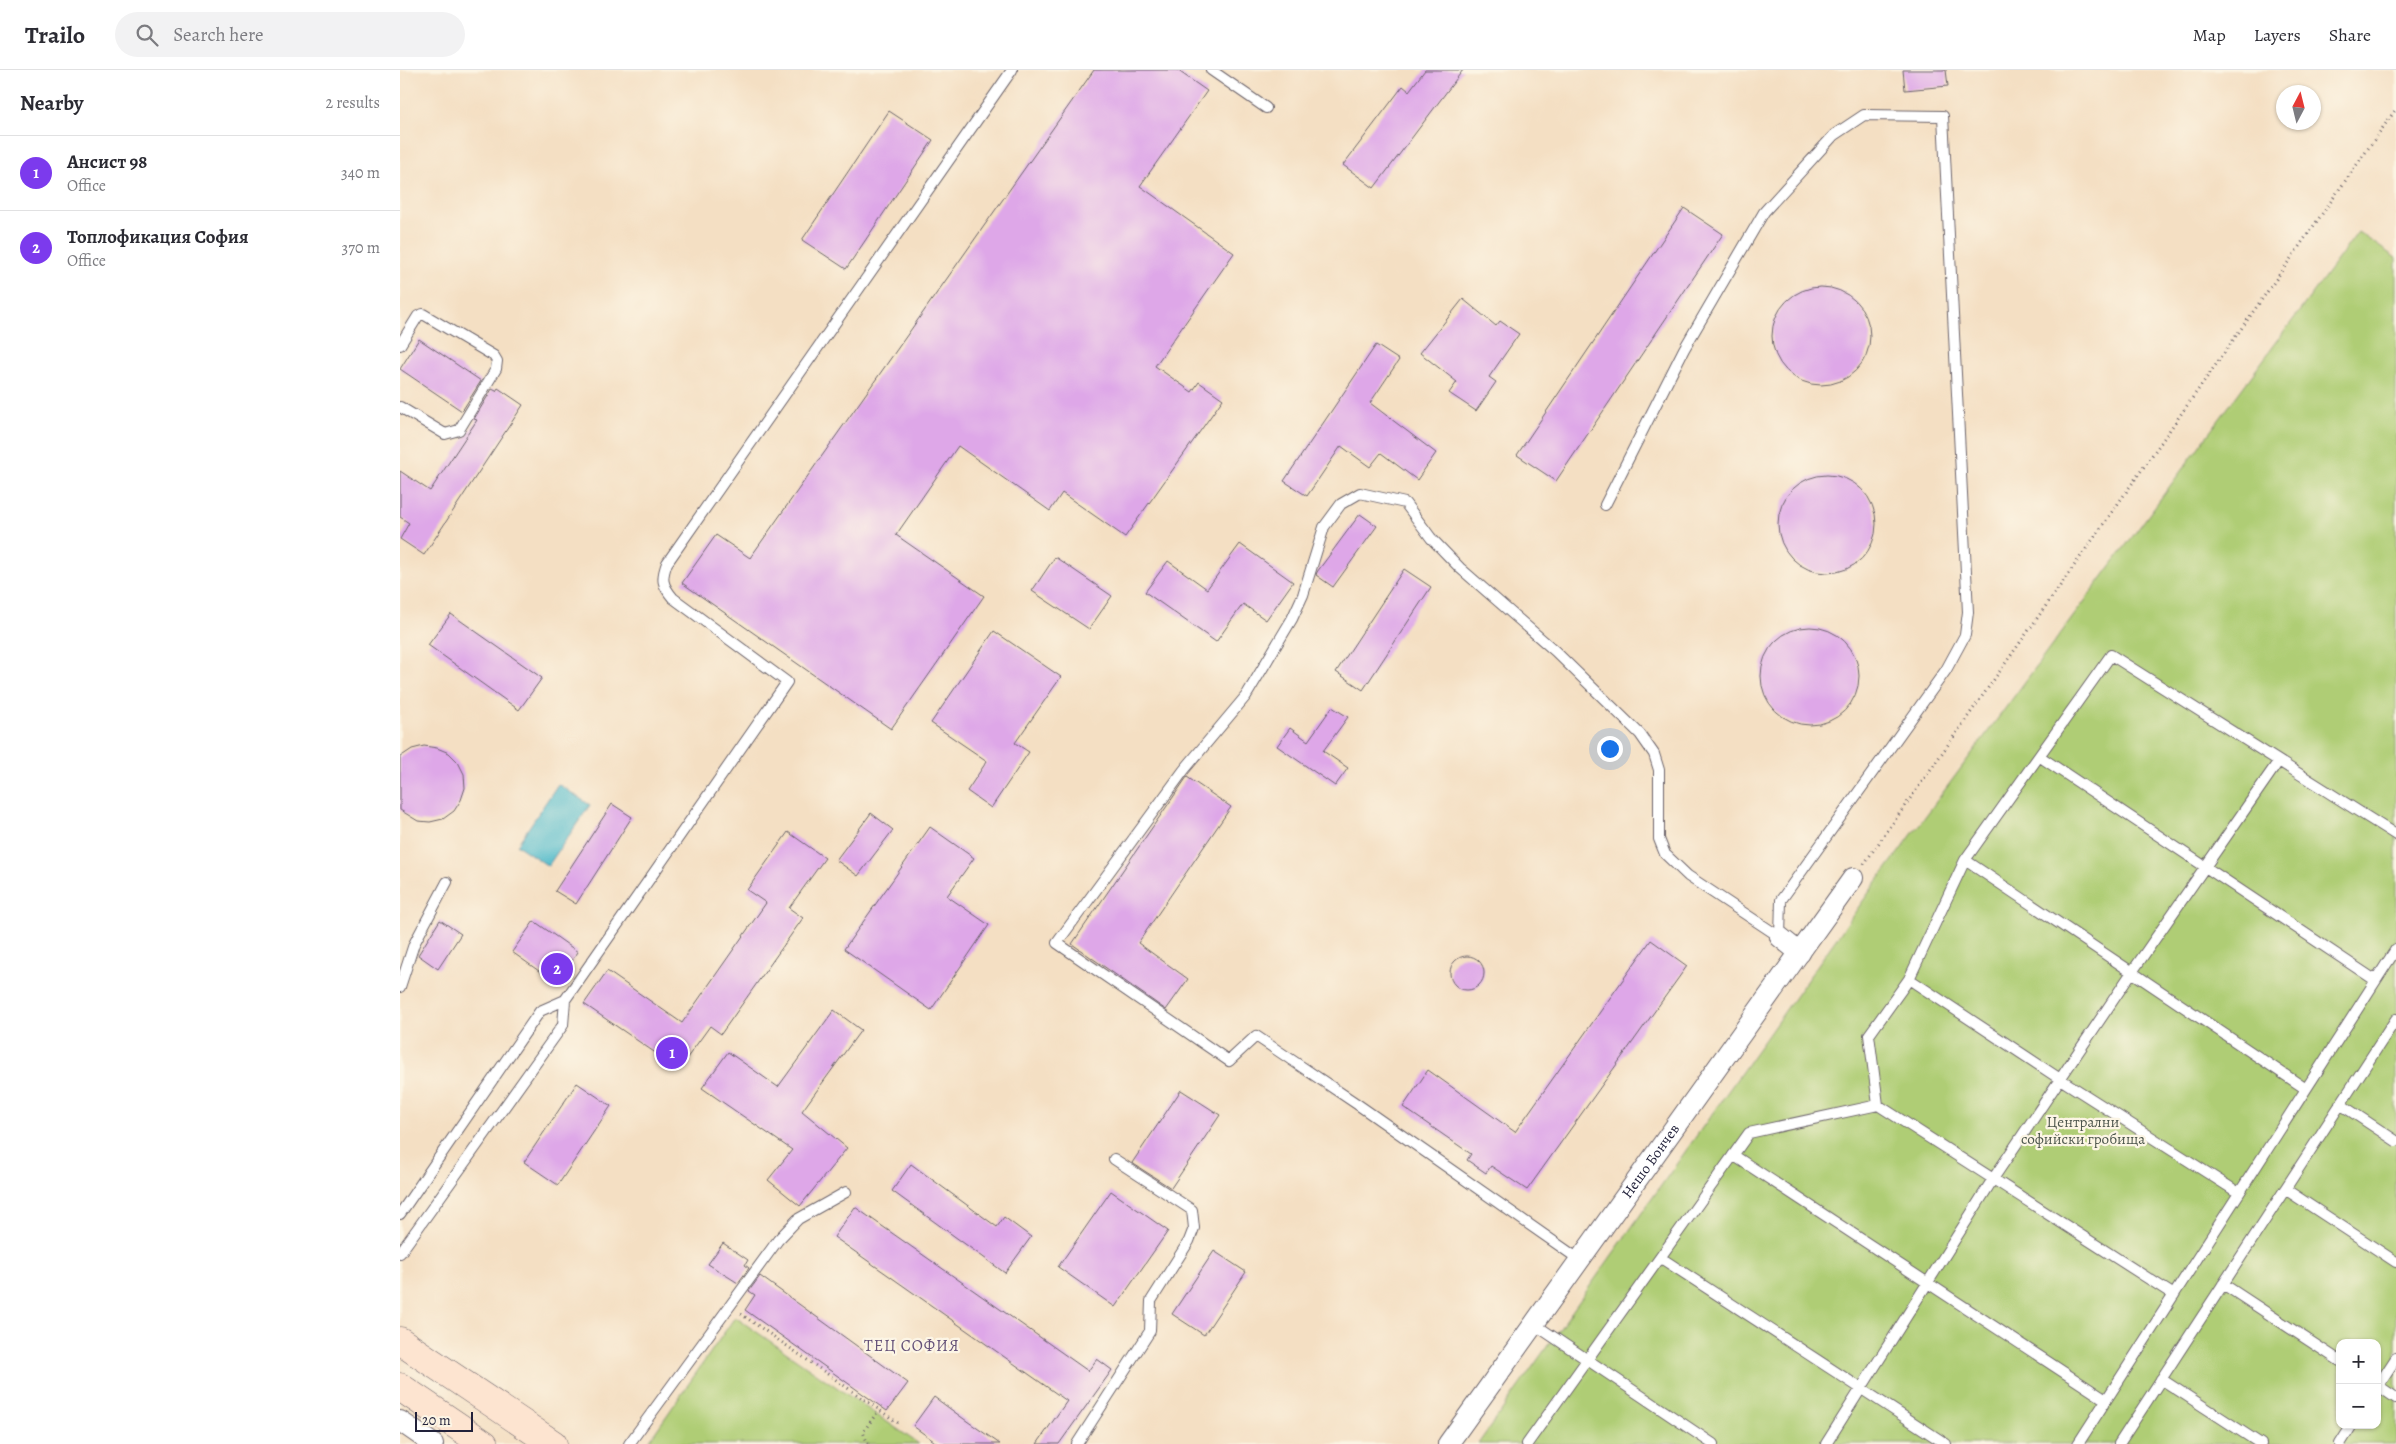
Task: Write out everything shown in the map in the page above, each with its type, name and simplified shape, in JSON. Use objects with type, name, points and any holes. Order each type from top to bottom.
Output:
[{"type":"main road","points":[[400,1341],[553,1444]]},
{"type":"main road","points":[[400,1387],[484,1444]]},
{"type":"street","name":"Нешо Бончев","points":[[1448,1444],[1853,878]]},
{"type":"street","points":[[1780,937],[1800,953]]},
{"type":"street","points":[[400,1422],[433,1444]]},
{"type":"lane","points":[[400,1214],[540,1011],[565,1000],[787,682],[673,598],[663,586],[662,576],[667,563],[1012,70]]},
{"type":"lane","points":[[1212,70],[1266,108]]},
{"type":"lane","points":[[1605,505],[1684,349],[1764,212],[1834,135],[1864,114],[1943,116],[1968,612],[1965,635],[1946,670],[1781,900],[1780,937]]},
{"type":"lane","points":[[400,345],[418,316],[423,314],[429,315],[494,356],[497,361],[496,369],[478,399],[459,430],[453,434],[445,434],[400,407]]},
{"type":"lane","points":[[1580,1260],[1357,1104],[1256,1036],[1229,1061],[1057,943],[1184,770],[1246,696],[1292,619],[1303,594],[1324,527],[1341,504],[1360,493],[1405,503],[1431,538],[1460,568],[1549,644],[1633,727],[1654,754],[1659,770],[1659,840],[1665,854],[1688,876],[1780,937]]},
{"type":"lane","points":[[1878,1105],[1869,1035],[1909,979],[1965,860],[2111,655],[2396,835]]},
{"type":"lane","points":[[2039,756],[2375,980]]},
{"type":"lane","points":[[1826,1444],[1993,1179],[2132,972],[2278,762]]},
{"type":"lane","points":[[1965,860],[2306,1089]]},
{"type":"lane","points":[[400,987],[414,944],[447,882]]},
{"type":"lane","points":[[2078,1444],[2396,949]]},
{"type":"lane","points":[[1909,979],[2060,1079],[2239,1193]]},
{"type":"lane","points":[[400,1253],[564,1025],[565,1000]]},
{"type":"lane","points":[[2119,1444],[2396,1020]]},
{"type":"lane","points":[[2340,1104],[2396,1141]]},
{"type":"lane","points":[[1527,1444],[1749,1133],[1878,1105],[2174,1295]]},
{"type":"lane","points":[[1733,1155],[2106,1400]]},
{"type":"lane","points":[[1077,1444],[1150,1331],[1151,1302],[1189,1241],[1194,1228],[1192,1210],[1114,1159]]},
{"type":"lane","points":[[2285,1189],[2396,1262]]},
{"type":"lane","points":[[629,1444],[778,1240],[798,1219],[846,1192]]},
{"type":"lane","points":[[1661,1258],[1946,1444]]},
{"type":"lane","points":[[2223,1284],[2336,1358]]},
{"type":"lane","points":[[1534,1324],[1713,1444]]},
{"type":"lane","points":[[2379,1384],[2396,1358]]},
{"type":"lane","points":[[2161,1379],[2261,1444]]},
{"type":"lane","points":[[2381,1388],[2396,1398]]},
{"type":"lane","points":[[2340,1444],[2349,1429]]},
{"type":"path","points":[[1853,878],[2396,109]]},
{"type":"path","points":[[731,1306],[901,1425]]},
{"type":"path","points":[[868,1444],[863,1432],[879,1410]]},
{"type":"green space","name":"Централни софийски гробища","points":[[2358,232],[2396,258],[2396,1444],[1478,1444],[1870,891]]},
{"type":"green space","points":[[735,1317],[919,1444],[647,1444]]},
{"type":"water","points":[[558,784],[590,805],[548,866],[517,845]]},
{"type":"building","points":[[1094,70],[1177,70],[1207,91],[1140,186],[1234,253],[1155,366],[1192,392],[1199,382],[1223,399],[1125,537],[1062,493],[1050,511],[958,446],[896,535],[984,596],[891,729],[682,583],[716,535],[750,558]]},
{"type":"building","points":[[1425,70],[1463,70],[1374,188],[1343,165],[1403,86],[1409,91]]},
{"type":"building","points":[[1903,70],[1946,70],[1948,86],[1905,90]]},
{"type":"building","points":[[889,111],[933,140],[846,269],[802,240]]},
{"type":"building","points":[[1684,208],[1723,234],[1556,481],[1517,455]]},
{"type":"building","points":[[1821,287],[1840,290],[1856,301],[1867,317],[1870,336],[1867,355],[1856,371],[1840,382],[1821,385],[1802,382],[1786,371],[1775,355],[1772,336],[1775,317],[1786,301],[1802,290]]},
{"type":"building","points":[[1463,299],[1496,326],[1500,321],[1519,334],[1489,377],[1496,382],[1476,411],[1449,393],[1457,382],[1420,353]]},
{"type":"building","points":[[419,339],[481,381],[462,411],[400,369]]},
{"type":"building","points":[[1376,345],[1399,360],[1370,403],[1436,453],[1417,480],[1381,453],[1370,467],[1341,446],[1307,496],[1284,481]]},
{"type":"building","points":[[498,388],[523,405],[424,555],[400,539],[409,523],[400,517],[400,471],[430,491],[477,420],[474,419],[492,389],[496,391]]},
{"type":"building","points":[[1827,475],[1846,478],[1862,489],[1873,505],[1876,524],[1873,543],[1862,559],[1846,570],[1827,573],[1808,570],[1792,559],[1781,543],[1778,524],[1781,505],[1792,489],[1808,478]]},
{"type":"building","points":[[1360,514],[1377,526],[1333,587],[1316,575],[1317,572]]},
{"type":"building","points":[[1240,544],[1293,582],[1266,620],[1243,604],[1216,642],[1145,592],[1168,561],[1207,589]]},
{"type":"building","points":[[1055,557],[1112,596],[1089,629],[1032,591]]},
{"type":"building","points":[[1404,569],[1431,587],[1363,690],[1336,672]]},
{"type":"building","points":[[451,614],[542,678],[519,710],[428,645]]},
{"type":"building","points":[[1810,627],[1829,630],[1845,641],[1856,657],[1859,676],[1856,695],[1845,711],[1829,722],[1810,725],[1791,722],[1775,711],[1764,695],[1761,676],[1764,657],[1775,641],[1791,630]]},
{"type":"building","points":[[994,631],[1061,677],[1015,743],[1029,752],[991,808],[967,791],[987,761],[931,723]]},
{"type":"building","points":[[1332,707],[1348,717],[1323,751],[1348,768],[1335,786],[1277,746],[1290,728],[1308,741]]},
{"type":"building","points":[[424,746],[437,748],[449,753],[458,762],[464,774],[465,788],[461,800],[454,811],[443,819],[430,822],[418,821],[400,810],[400,757],[412,749]]},
{"type":"building","points":[[1187,777],[1231,807],[1138,943],[1188,979],[1166,1010],[1072,944]]},
{"type":"building","points":[[612,804],[632,817],[576,904],[555,891]]},
{"type":"building","points":[[871,813],[893,830],[858,876],[836,860]]},
{"type":"building","points":[[930,827],[974,858],[947,896],[989,925],[931,1010],[844,949]]},
{"type":"building","points":[[788,832],[825,858],[789,908],[803,918],[721,1034],[710,1026],[679,1069],[584,1004],[607,971],[682,1023],[766,903],[747,890]]},
{"type":"building","points":[[440,920],[461,934],[438,969],[418,955]]},
{"type":"building","points":[[534,921],[578,952],[556,983],[512,952]]},
{"type":"building","points":[[1651,940],[1687,966],[1527,1190],[1491,1166],[1486,1173],[1467,1160],[1471,1154],[1403,1107],[1428,1070],[1515,1132]]},
{"type":"building","points":[[1467,956],[1479,961],[1484,973],[1479,985],[1467,990],[1455,985],[1450,973],[1455,961]]},
{"type":"building","points":[[834,1010],[861,1030],[802,1111],[847,1148],[800,1206],[768,1180],[792,1150],[702,1088],[728,1052],[778,1087]]},
{"type":"building","points":[[577,1083],[611,1106],[558,1185],[524,1162]]},
{"type":"building","points":[[1181,1090],[1220,1115],[1171,1188],[1132,1163]]},
{"type":"building","points":[[911,1164],[997,1227],[1004,1217],[1031,1237],[1005,1273],[892,1191]]},
{"type":"building","points":[[1111,1191],[1168,1231],[1115,1307],[1058,1267]]},
{"type":"building","points":[[855,1207],[1088,1371],[1097,1359],[1112,1370],[1059,1444],[1037,1444],[1067,1401],[834,1237]]},
{"type":"building","points":[[723,1243],[748,1260],[745,1265],[749,1268],[738,1283],[708,1264]]},
{"type":"building","points":[[1214,1251],[1246,1272],[1204,1335],[1172,1314]]},
{"type":"building","points":[[760,1276],[908,1383],[887,1411],[745,1310],[755,1295],[749,1291]]},
{"type":"building","points":[[934,1397],[1000,1444],[938,1444],[913,1426]]},
{"type":"place","name":"Топлофикация София","points":[[557,969]]},
{"type":"place","name":"Ансист 98","points":[[672,1053]]},
{"type":"district","name":"ТЕЦ СОФИЯ","points":[[912,1346]]}]
